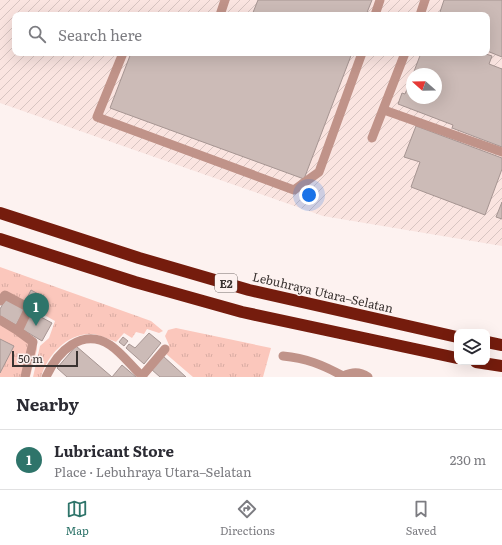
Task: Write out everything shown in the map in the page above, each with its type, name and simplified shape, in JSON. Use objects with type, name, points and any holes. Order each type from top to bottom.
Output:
[{"type":"highway","name":"Lebuhraya Utara–Selatan","points":[[0,213],[139,258],[249,290],[454,336]]},
{"type":"highway","name":"E2","points":[[0,239],[135,282],[242,312],[454,357]]},
{"type":"highway","points":[[490,343],[502,345]]},
{"type":"highway","points":[[490,364],[502,366]]},
{"type":"street","points":[[221,12],[225,0]]},
{"type":"street","points":[[376,12],[380,0]]},
{"type":"street","points":[[421,12],[426,0]]},
{"type":"street","points":[[122,56],[97,118],[294,190],[319,172],[361,56]]},
{"type":"street","points":[[372,138],[404,56]]},
{"type":"street","points":[[384,110],[502,152]]},
{"type":"street","points":[[0,302],[5,296],[33,310],[18,331]]},
{"type":"street","points":[[0,320],[33,342],[25,377]]},
{"type":"street","points":[[50,375],[60,355],[71,344],[83,338],[96,339],[110,346],[143,376],[165,349]]},
{"type":"street","points":[[283,356],[298,357],[320,364],[342,377],[355,372],[361,373],[368,377]]},
{"type":"shaded area","points":[[0,0],[502,0],[502,246],[323,216],[0,103]]},
{"type":"green space","points":[[0,267],[151,321],[163,331],[159,333],[147,329],[144,334],[136,332],[132,338],[124,333],[116,342],[93,334],[84,334],[75,337],[60,346],[53,353],[41,377],[33,377],[40,346],[49,338],[55,321],[39,312],[0,295]]},
{"type":"green space","points":[[0,320],[36,340],[37,349],[30,377],[0,377]]},
{"type":"green space","points":[[176,328],[271,348],[263,377],[193,377],[165,353],[169,345],[165,336],[168,330]]},
{"type":"building","points":[[258,0],[372,0],[367,12],[253,12]]},
{"type":"building","points":[[444,0],[502,0],[502,57],[490,52],[490,12],[440,12]]},
{"type":"building","points":[[130,56],[351,56],[304,179],[110,108]]},
{"type":"building","points":[[420,56],[492,56],[489,64],[502,69],[502,147],[452,128],[453,125],[398,104],[402,93],[405,94],[406,92],[406,104],[442,104],[442,68],[415,68]]},
{"type":"building","points":[[416,126],[502,158],[502,169],[485,215],[411,187],[420,162],[404,157]]},
{"type":"building","points":[[502,202],[502,219],[496,217]]},
{"type":"building","points":[[31,290],[42,296],[36,308],[25,302]]},
{"type":"building","points":[[6,298],[26,308],[16,325],[0,316],[0,309]]},
{"type":"building","points":[[30,311],[52,323],[42,341],[20,328]]},
{"type":"building","points":[[149,333],[161,343],[144,364],[126,348],[129,344],[135,348]]},
{"type":"building","points":[[123,337],[128,341],[124,346],[119,342]]},
{"type":"building","points":[[0,339],[14,346],[0,373]]},
{"type":"building","points":[[76,346],[112,377],[67,377],[57,368]]},
{"type":"building","points":[[163,356],[186,377],[160,377],[151,369]]},
{"type":"building","points":[[122,365],[136,377],[112,377]]},
{"type":"place","name":"Lubricant Store","points":[[36,326]]}]
